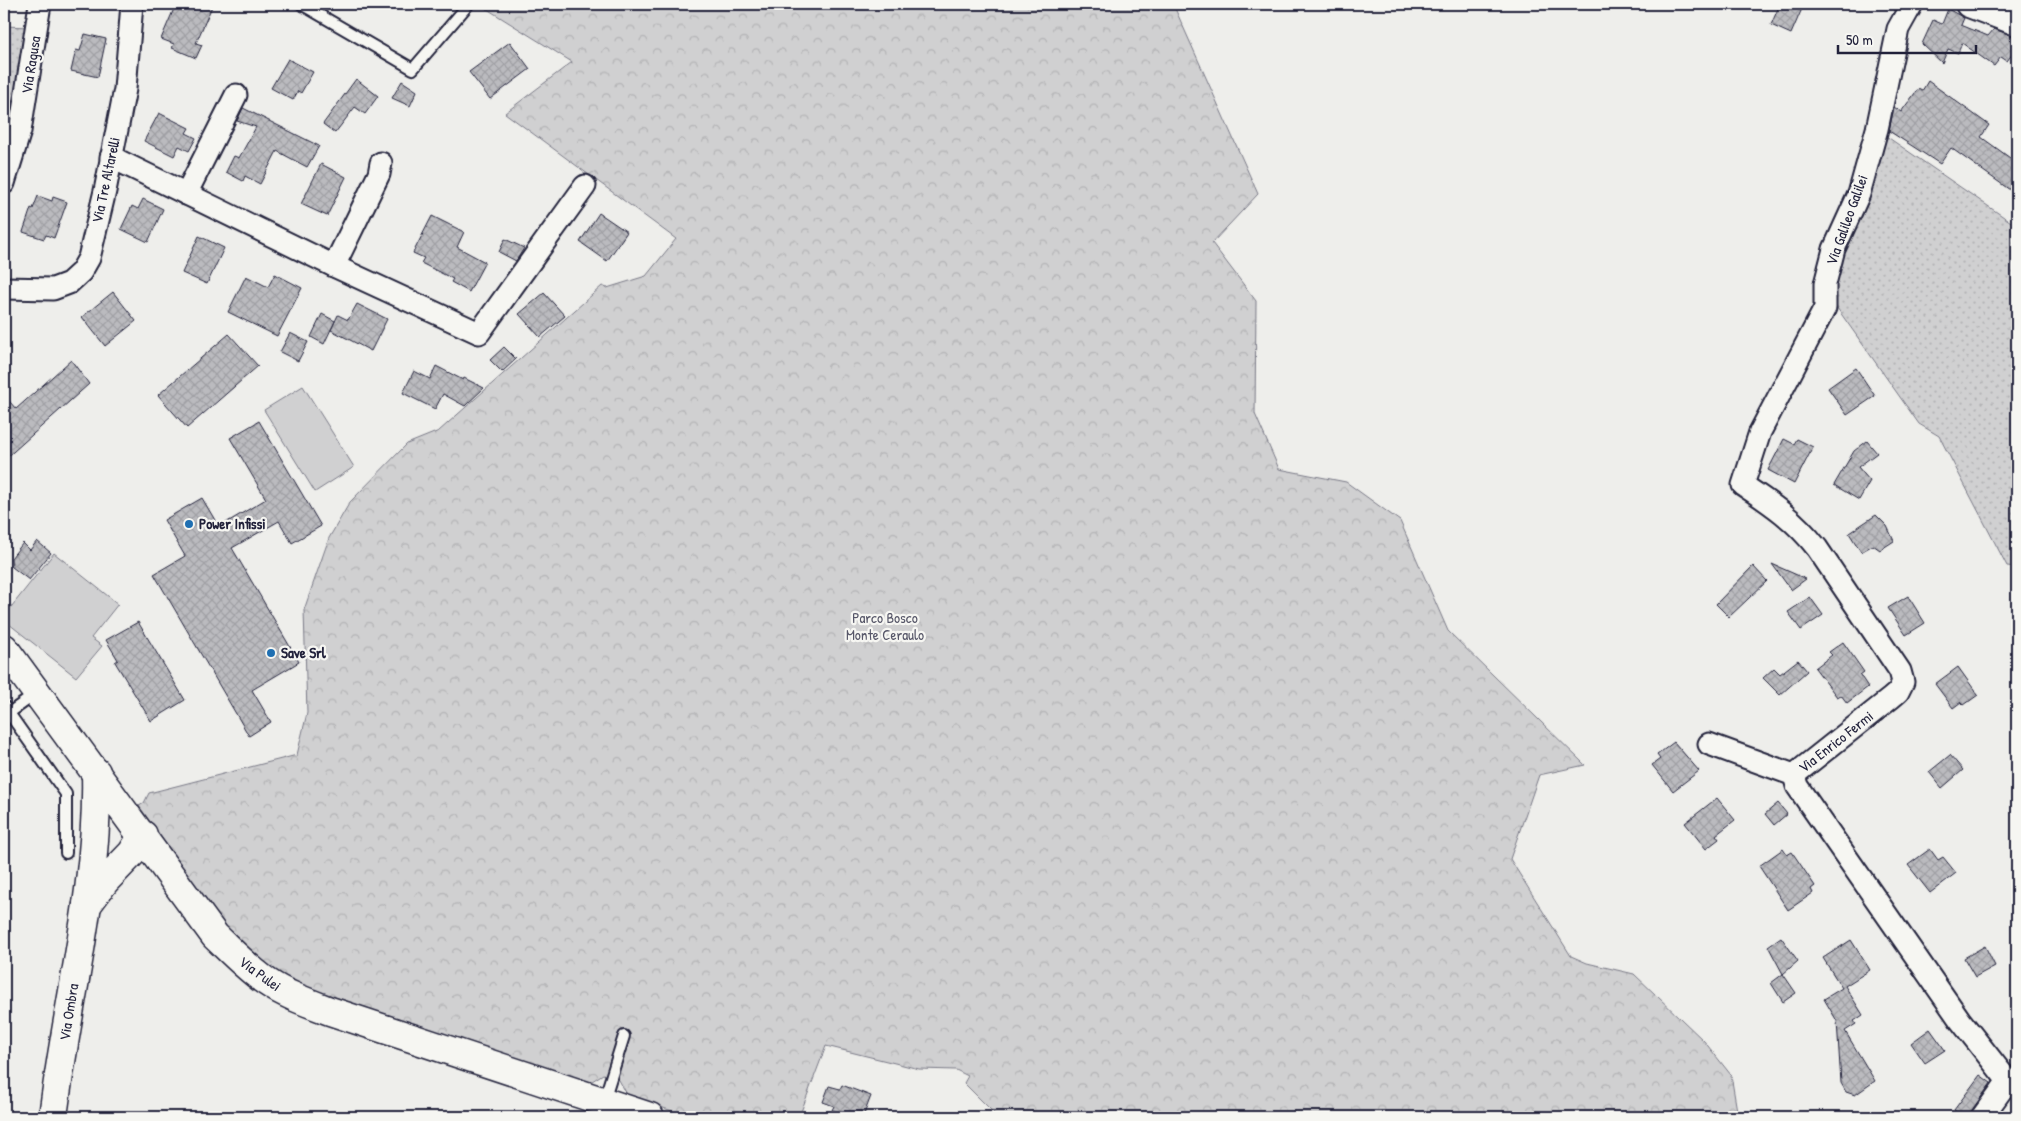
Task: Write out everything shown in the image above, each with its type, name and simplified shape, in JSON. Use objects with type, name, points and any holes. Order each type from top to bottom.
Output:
[{"type":"main road","name":"Via Pulei","points":[[4,648],[143,835],[215,936],[242,962],[268,982],[293,996],[330,1011],[650,1117]]},
{"type":"main road","points":[[96,772],[97,804],[104,869]]},
{"type":"main road","points":[[104,869],[132,853],[143,835]]},
{"type":"main road","points":[[104,869],[146,869],[173,878]]},
{"type":"main road","name":"Via Ombra","points":[[53,1117],[86,906],[105,881],[104,869]]},
{"type":"street","name":"Via Ragusa","points":[[4,183],[20,131],[40,4]]},
{"type":"street","name":"Via Tre Altarelli","points":[[4,288],[53,289],[69,283],[81,272],[89,258],[125,90],[132,4]]},
{"type":"street","name":"Via Galileo Galilei","points":[[1743,484],[1760,432],[1825,308],[1824,284],[1834,249],[1859,194],[1877,129],[1898,29],[1912,4]]},
{"type":"street","points":[[1970,4],[2017,22]]},
{"type":"street","points":[[186,194],[236,94]]},
{"type":"street","points":[[111,157],[334,266],[479,333],[585,186]]},
{"type":"street","points":[[334,266],[379,174],[381,163]]},
{"type":"street","name":"Via Enrico Fermi","points":[[1743,484],[1786,514],[1807,536],[1900,671],[1903,682],[1898,692],[1892,698],[1794,775],[1797,786],[1954,1012],[2012,1083]]},
{"type":"street","points":[[1709,744],[1794,775]]},
{"type":"street","points":[[1982,1117],[2012,1083]]},
{"type":"lane","points":[[301,4],[413,68],[468,5]]},
{"type":"lane","points":[[37,693],[6,710],[66,794],[66,853]]},
{"type":"lane","points":[[604,1101],[624,1036]]},
{"type":"green space","name":"Parco Bosco Monte Ceraulo","points":[[479,4],[1173,4],[1258,194],[1212,243],[1256,301],[1255,414],[1279,469],[1346,482],[1400,521],[1448,631],[1585,765],[1539,775],[1510,859],[1571,956],[1587,963],[1634,974],[1704,1041],[1731,1075],[1738,1117],[998,1117],[964,1083],[968,1076],[956,1070],[919,1069],[826,1046],[799,1117],[690,1117],[628,1096],[619,1080],[603,1074],[589,1083],[314,990],[263,965],[242,946],[221,921],[139,806],[144,803],[149,793],[297,755],[307,713],[304,610],[329,538],[350,502],[407,444],[439,431],[602,286],[607,288],[646,276],[676,239],[505,113],[572,62]]},
{"type":"green space","points":[[4,26],[29,27],[15,115],[4,152]]},
{"type":"green space","points":[[1883,134],[2017,226],[2017,567],[2007,566],[1939,436],[1919,424],[1837,308],[1833,287],[1839,255]]},
{"type":"green space","points":[[303,386],[354,467],[315,492],[264,410]]},
{"type":"green space","points":[[54,553],[118,604],[91,638],[102,646],[76,677],[4,620],[4,616]]},
{"type":"building","points":[[176,4],[213,4],[196,43],[202,45],[196,58],[172,48],[174,44],[161,39]]},
{"type":"building","points":[[1780,4],[1804,4],[1791,34],[1771,25]]},
{"type":"building","points":[[1948,9],[1964,18],[1961,25],[1988,36],[1994,29],[2017,37],[2017,48],[2007,61],[2001,57],[1994,66],[1962,43],[1958,53],[1948,49],[1942,63],[1922,44],[1933,20],[1942,24]]},
{"type":"building","points":[[85,34],[106,39],[98,77],[71,71],[76,50],[80,51]]},
{"type":"building","points":[[510,42],[530,69],[490,99],[469,72]]},
{"type":"building","points":[[288,59],[313,72],[301,93],[298,91],[293,100],[271,88]]},
{"type":"building","points":[[356,79],[378,96],[365,114],[355,107],[335,133],[323,124]]},
{"type":"building","points":[[402,81],[417,91],[410,106],[392,98]]},
{"type":"building","points":[[1928,81],[1989,125],[1981,137],[2017,163],[2017,195],[1951,148],[1940,164],[1889,131],[1894,107],[1901,112],[1918,89],[1922,91]]},
{"type":"building","points":[[243,108],[319,146],[307,167],[277,151],[260,184],[245,176],[243,181],[226,172],[234,156],[239,158],[256,127],[237,121]]},
{"type":"building","points":[[159,113],[189,128],[186,133],[196,138],[189,151],[179,146],[174,156],[144,141]]},
{"type":"building","points":[[321,164],[346,177],[327,216],[301,204]]},
{"type":"building","points":[[38,196],[52,201],[53,197],[67,202],[54,238],[46,235],[44,239],[23,232],[31,208],[33,209]]},
{"type":"building","points":[[143,199],[163,209],[148,242],[121,229],[132,206],[138,209]]},
{"type":"building","points":[[599,213],[627,232],[607,261],[580,242]]},
{"type":"building","points":[[432,216],[464,232],[457,247],[485,262],[469,292],[451,282],[453,279],[421,263],[424,258],[413,253]]},
{"type":"building","points":[[199,236],[224,248],[207,284],[182,273]]},
{"type":"building","points":[[505,239],[524,248],[516,261],[499,252]]},
{"type":"building","points":[[275,274],[302,288],[277,336],[228,312],[246,276],[268,287]]},
{"type":"building","points":[[113,292],[136,321],[105,346],[82,317]]},
{"type":"building","points":[[544,293],[565,316],[540,337],[519,314]]},
{"type":"building","points":[[357,304],[387,319],[371,351],[331,330],[338,315],[348,320]]},
{"type":"building","points":[[322,314],[335,321],[324,344],[311,337]]},
{"type":"building","points":[[290,333],[308,342],[298,361],[280,352]]},
{"type":"building","points":[[229,334],[258,366],[187,428],[158,395]]},
{"type":"building","points":[[504,347],[516,359],[502,372],[490,360]]},
{"type":"building","points":[[71,360],[89,384],[4,460],[4,395],[16,409]]},
{"type":"building","points":[[436,366],[484,388],[465,406],[443,394],[435,409],[403,393],[414,371],[430,379]]},
{"type":"building","points":[[1856,368],[1875,396],[1847,415],[1828,388]]},
{"type":"building","points":[[259,421],[321,526],[292,543],[279,521],[232,548],[299,662],[252,690],[271,722],[249,736],[154,574],[185,556],[164,520],[202,498],[219,527],[266,499],[230,438]]},
{"type":"building","points":[[1784,439],[1794,444],[1797,439],[1813,447],[1794,484],[1768,470]]},
{"type":"building","points":[[1867,441],[1877,453],[1858,467],[1870,481],[1859,500],[1834,485],[1854,451]]},
{"type":"building","points":[[1876,515],[1887,526],[1894,541],[1880,550],[1873,545],[1861,552],[1849,533]]},
{"type":"building","points":[[37,541],[51,553],[29,580],[12,567],[11,558],[23,543],[30,550]]},
{"type":"building","points":[[1772,564],[1806,579],[1791,590]]},
{"type":"building","points":[[1753,566],[1767,581],[1729,617],[1716,604]]},
{"type":"building","points":[[1908,596],[1925,623],[1906,635],[1888,608]]},
{"type":"building","points":[[1810,597],[1823,615],[1801,630],[1788,612]]},
{"type":"building","points":[[138,622],[185,700],[151,721],[115,662],[118,660],[106,640]]},
{"type":"building","points":[[1843,642],[1864,672],[1860,675],[1868,687],[1847,703],[1841,695],[1837,697],[1815,668],[1832,655],[1829,652]]},
{"type":"building","points":[[1798,660],[1807,671],[1780,695],[1763,678],[1774,668],[1780,674]]},
{"type":"building","points":[[1958,667],[1978,695],[1964,705],[1961,702],[1953,708],[1935,684]]},
{"type":"building","points":[[1674,742],[1699,771],[1673,791],[1652,765],[1660,759],[1657,755]]},
{"type":"building","points":[[1950,755],[1963,770],[1942,788],[1929,772]]},
{"type":"building","points":[[1717,798],[1735,820],[1716,835],[1719,839],[1706,849],[1685,823]]},
{"type":"building","points":[[1778,803],[1787,814],[1774,825],[1765,814]]},
{"type":"building","points":[[1783,849],[1787,855],[1792,852],[1815,886],[1811,889],[1813,893],[1788,910],[1759,866]]},
{"type":"building","points":[[1930,849],[1938,860],[1943,857],[1956,873],[1930,893],[1908,865]]},
{"type":"building","points":[[1781,937],[1798,961],[1783,974],[1768,946]]},
{"type":"building","points":[[1851,940],[1870,970],[1845,986],[1863,1015],[1854,1021],[1856,1024],[1845,1031],[1875,1081],[1855,1095],[1846,1092],[1841,1083],[1837,1021],[1824,999],[1842,988],[1823,958]]},
{"type":"building","points":[[1985,946],[1995,966],[1975,977],[1964,958]]},
{"type":"building","points":[[1783,974],[1796,993],[1783,1002],[1771,983]]},
{"type":"building","points":[[1930,1029],[1945,1050],[1925,1063],[1911,1043]]},
{"type":"building","points":[[1980,1075],[1991,1083],[1967,1117],[1964,1117],[1954,1110]]},
{"type":"building","points":[[842,1085],[871,1096],[863,1117],[852,1117],[832,1110],[834,1106],[823,1102],[829,1086],[840,1089]]},
{"type":"place","name":"Power Infissi","points":[[189,524]]},
{"type":"place","name":"Save Srl","points":[[271,653]]}]
